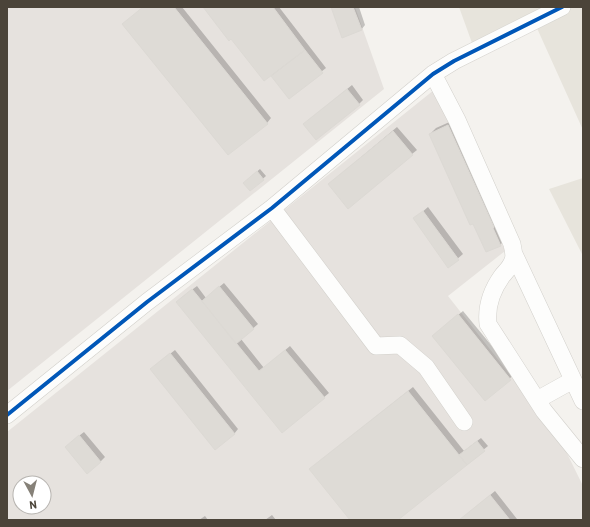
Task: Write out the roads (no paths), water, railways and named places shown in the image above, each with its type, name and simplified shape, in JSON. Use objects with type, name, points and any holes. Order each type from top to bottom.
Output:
[{"type":"street","points":[[7,415],[147,302],[272,208],[433,74],[454,61],[562,7]]},
{"type":"street","points":[[433,74],[457,120],[512,244],[514,254],[583,401]]},
{"type":"street","points":[[272,208],[376,346],[400,345],[426,367],[464,422]]},
{"type":"street","points":[[514,254],[513,261],[495,287],[490,299],[487,313],[488,324],[493,334],[544,411],[583,459]]},
{"type":"street","points":[[537,400],[573,380]]}]
